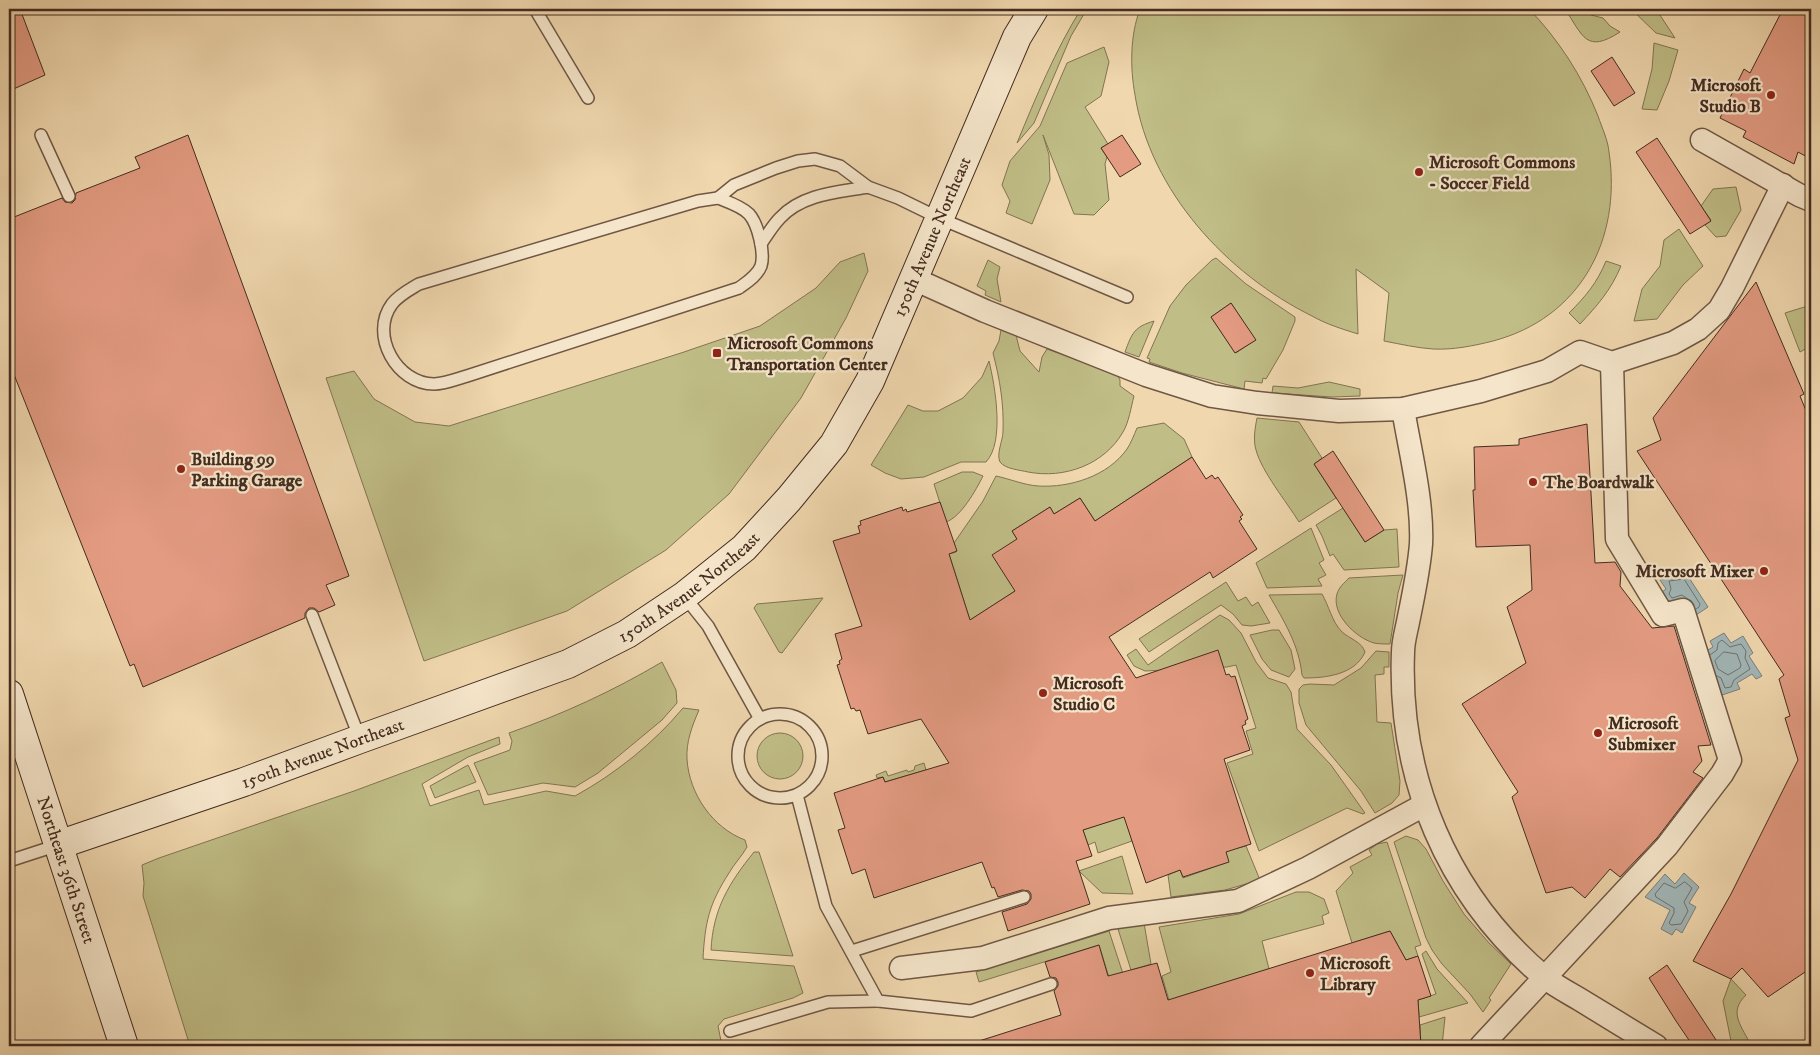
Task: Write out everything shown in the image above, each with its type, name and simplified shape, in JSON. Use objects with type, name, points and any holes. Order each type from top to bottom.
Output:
[{"type":"street","name":"150th Avenue Northeast","points":[[58,845],[244,782],[568,664],[627,634],[684,596],[744,548],[789,500],[834,444],[870,381],[1017,37],[1034,9]]},
{"type":"street","points":[[1702,140],[1811,200]]},
{"type":"street","points":[[914,279],[985,311],[1146,375],[1212,396],[1257,403],[1339,411],[1403,409],[1481,391],[1547,371],[1580,352],[1612,363],[1673,343],[1698,329],[1719,310],[1732,288],[1782,185]]},
{"type":"street","points":[[1481,1046],[1667,846],[1722,774],[1730,760],[1683,610],[1664,615],[1617,539],[1612,363]]},
{"type":"street","points":[[1403,409],[1419,507],[1421,542],[1403,650],[1402,696],[1411,752],[1424,805],[1448,859],[1465,886],[1506,942],[1545,978],[1656,1046]]},
{"type":"street","name":"Northeast 36th Street","points":[[9,694],[124,1046]]},
{"type":"street","points":[[901,968],[982,958],[1109,918],[1238,901],[1308,868],[1424,805]]},
{"type":"lane","points":[[535,9],[588,98]]},
{"type":"lane","points":[[41,135],[69,196]]},
{"type":"lane","points":[[718,198],[734,185],[776,168],[798,161],[815,159],[840,166],[868,186],[939,218],[1127,297]]},
{"type":"lane","points":[[761,244],[780,217],[800,204],[825,194],[868,186]]},
{"type":"lane","points":[[718,198],[734,204],[750,214],[757,228],[761,244],[761,265],[752,279],[739,288],[467,376],[434,384],[420,382],[402,371],[386,346],[385,321],[391,305],[403,294],[420,284],[698,201],[718,198]]},
{"type":"lane","points":[[684,596],[708,626],[760,719]]},
{"type":"lane","points":[[312,615],[360,739]]},
{"type":"lane","points":[[786,714],[800,718],[818,738],[822,751],[820,771],[817,778],[808,788],[797,795],[783,799],[769,797],[756,791],[746,781],[740,768],[738,754],[741,740],[749,728],[760,719],[772,715],[786,714]]},
{"type":"lane","points":[[797,795],[826,906],[878,1001]]},
{"type":"lane","points":[[9,861],[58,845]]},
{"type":"lane","points":[[852,951],[1024,897]]},
{"type":"lane","points":[[730,1031],[828,1002],[878,1001],[971,1011],[1052,984]]},
{"type":"shaded area","points":[[1081,9],[1087,9],[1071,36],[1034,123],[1017,143],[1054,58]]},
{"type":"shaded area","name":"Microsoft Commons - Soccer Field","points":[[1140,9],[1529,9],[1569,59],[1592,101],[1607,143],[1611,184],[1609,215],[1601,244],[1588,271],[1571,294],[1550,314],[1523,330],[1493,341],[1456,348],[1427,348],[1384,341],[1389,293],[1356,269],[1358,334],[1312,316],[1281,298],[1251,277],[1223,253],[1197,226],[1175,196],[1157,164],[1143,130],[1133,84],[1134,30]]},
{"type":"shaded area","points":[[1565,9],[1584,9],[1591,15],[1603,18],[1610,26],[1620,32],[1609,38],[1592,42],[1581,34]]},
{"type":"shaded area","points":[[1631,9],[1656,9],[1675,38],[1656,33]]},
{"type":"shaded area","points":[[1654,43],[1678,50],[1669,81],[1657,110],[1642,109],[1652,69]]},
{"type":"shaded area","points":[[1104,47],[1109,62],[1101,96],[1085,107],[1108,144],[1101,148],[1107,157],[1105,164],[1109,200],[1094,215],[1074,214],[1043,135],[1049,155],[1050,180],[1032,224],[1006,213],[1010,201],[1002,185],[1010,161],[1040,126],[1067,63]]},
{"type":"shaded area","points":[[1736,187],[1741,210],[1726,236],[1716,237],[1705,225],[1711,220],[1701,206],[1713,189]]},
{"type":"shaded area","points":[[1679,229],[1703,266],[1683,285],[1657,319],[1634,321],[1642,289],[1660,266],[1664,240]]},
{"type":"shaded area","points":[[864,253],[868,271],[846,318],[801,398],[729,494],[666,550],[567,611],[424,661],[326,378],[354,371],[374,399],[415,422],[449,426],[681,353],[760,326],[816,288],[840,262]]},
{"type":"shaded area","points":[[1216,258],[1246,284],[1295,317],[1283,350],[1266,379],[1263,378],[1262,383],[1245,381],[1244,389],[1182,373],[1149,362],[1150,359],[1147,358],[1170,306],[1186,285]],"holes":[[[1231,303],[1255,340],[1236,353],[1211,317]]]},
{"type":"shaded area","points":[[988,260],[1000,267],[997,279],[1001,302],[985,295],[986,291],[977,286]]},
{"type":"shaded area","points":[[1606,261],[1621,266],[1613,283],[1580,324],[1569,313],[1590,289]]},
{"type":"shaded area","points":[[1811,305],[1811,346],[1800,352],[1785,313]]},
{"type":"shaded area","points":[[1154,321],[1139,357],[1125,352],[1138,328]]},
{"type":"shaded area","points":[[1001,330],[1016,335],[1020,351],[1039,372],[1042,357],[1047,349],[1117,374],[1120,386],[1134,396],[1123,432],[1105,453],[1082,467],[1055,473],[1042,474],[1017,470],[1000,462],[1003,412],[1000,382],[993,353],[999,341]]},
{"type":"shaded area","points":[[989,361],[996,399],[997,428],[992,453],[986,462],[961,462],[924,477],[901,479],[871,465],[908,405],[923,411],[938,411],[963,398],[982,377]]},
{"type":"shaded area","points":[[1329,382],[1360,389],[1360,396],[1332,397],[1272,393],[1273,386],[1298,388]]},
{"type":"shaded area","points":[[1257,418],[1299,422],[1322,458],[1314,464],[1336,498],[1299,522],[1259,459],[1255,442]]},
{"type":"shaded area","points":[[1164,423],[1184,439],[1192,457],[1095,521],[1080,498],[1054,514],[1050,507],[1012,531],[1017,539],[1015,591],[970,620],[949,554],[956,552],[954,543],[983,501],[996,476],[1038,486],[1063,485],[1075,482],[1099,473],[1110,466],[1128,447],[1137,428]]},
{"type":"shaded area","points":[[962,472],[973,472],[983,476],[962,509],[957,515],[946,522],[934,484]]},
{"type":"shaded area","points":[[1343,508],[1365,542],[1384,530],[1397,529],[1399,567],[1344,570],[1333,554],[1330,556],[1316,525]]},
{"type":"shaded area","points":[[1311,528],[1324,560],[1319,563],[1326,575],[1318,579],[1322,586],[1267,588],[1256,563]]},
{"type":"shaded area","points":[[1403,575],[1398,593],[1390,644],[1374,643],[1367,640],[1346,624],[1341,617],[1336,602],[1340,587],[1349,578]]},
{"type":"shaded area","points":[[1226,582],[1238,601],[1246,597],[1252,606],[1258,602],[1270,623],[1251,626],[1242,625],[1233,614],[1221,605],[1149,652],[1139,639]]},
{"type":"shaded area","points":[[1322,594],[1339,628],[1359,643],[1365,652],[1354,666],[1339,674],[1304,678],[1294,643],[1269,595]]},
{"type":"shaded area","points":[[823,598],[782,653],[779,652],[754,608],[757,604]]},
{"type":"shaded area","points":[[1220,615],[1229,620],[1241,633],[1256,662],[1268,678],[1286,684],[1291,692],[1297,729],[1331,765],[1365,813],[1347,808],[1259,851],[1227,763],[1253,754],[1246,731],[1256,728],[1236,665],[1145,671],[1134,666],[1127,655],[1136,649],[1148,665]]},
{"type":"shaded area","points":[[1279,630],[1291,650],[1295,669],[1289,677],[1271,670],[1262,659],[1250,635]]},
{"type":"shaded area","points":[[1376,651],[1389,652],[1389,667],[1384,667],[1384,674],[1375,675],[1377,722],[1391,723],[1400,781],[1399,795],[1392,803],[1375,813],[1361,791],[1306,725],[1299,703],[1299,689],[1303,685],[1310,684],[1334,685],[1361,668]]},
{"type":"shaded area","points":[[662,662],[676,690],[677,703],[662,720],[598,773],[575,787],[543,783],[488,795],[474,763],[510,750],[512,741],[509,733],[587,701],[625,683]]},
{"type":"shaded area","points":[[683,708],[699,710],[687,746],[687,759],[692,785],[713,818],[733,835],[745,840],[747,847],[722,884],[709,914],[703,959],[794,966],[803,993],[793,998],[724,1019],[718,1026],[722,1046],[190,1046],[143,896],[142,865],[354,791],[499,737],[500,744],[468,757],[422,784],[430,806],[479,790],[484,805],[546,791],[575,796],[605,778],[633,757],[660,733]]},
{"type":"shaded area","points":[[785,733],[789,734],[799,743],[802,747],[802,765],[793,775],[785,779],[775,779],[767,775],[758,765],[757,751],[761,743],[771,734]]},
{"type":"shaded area","points":[[924,763],[926,770],[885,782],[883,777],[877,778],[876,775],[886,771],[888,776],[907,770],[908,772],[914,770],[915,766]]},
{"type":"shaded area","points":[[468,765],[476,782],[435,798],[430,786]]},
{"type":"shaded area","points":[[1131,814],[1132,841],[1098,853],[1095,842],[1088,845],[1083,830]]},
{"type":"shaded area","points":[[1406,836],[1418,840],[1426,849],[1464,914],[1489,943],[1511,964],[1489,998],[1491,1000],[1483,1012],[1470,994],[1442,964],[1426,938],[1394,842]]},
{"type":"shaded area","points":[[1387,842],[1421,945],[1415,947],[1418,956],[1406,960],[1390,931],[1352,943],[1336,891],[1353,873],[1350,867],[1372,855],[1369,850],[1377,844]]},
{"type":"shaded area","points":[[1246,846],[1260,880],[1225,890],[1171,897],[1168,875],[1180,870],[1183,878],[1228,862],[1225,851]]},
{"type":"shaded area","points":[[754,852],[759,852],[793,956],[711,950],[715,922],[724,897]]},
{"type":"shaded area","points":[[1122,856],[1133,894],[1102,893],[1079,871]]},
{"type":"shaded area","points":[[1296,892],[1309,892],[1324,899],[1329,913],[1322,916],[1324,924],[1262,941],[1269,969],[1175,998],[1171,1007],[1162,976],[1171,972],[1159,927],[1239,914]]},
{"type":"shaded area","points":[[1144,923],[1151,964],[1131,970],[1118,929]]},
{"type":"shaded area","points":[[1109,931],[1126,983],[1116,1000],[1099,945],[979,982],[976,972]]},
{"type":"shaded area","points":[[1426,951],[1437,969],[1468,1003],[1419,1017],[1418,1000],[1436,994],[1422,954]]},
{"type":"shaded area","points":[[1731,979],[1746,995],[1740,1002],[1737,1014],[1751,1046],[1732,1046],[1723,1001]]},
{"type":"shaded area","points":[[1445,1017],[1442,1046],[1421,1046],[1420,1025]]},
{"type":"water","points":[[1684,570],[1708,607],[1693,617],[1671,607],[1662,592],[1666,589],[1660,580],[1672,573],[1674,576]]},
{"type":"water","points":[[1724,633],[1731,643],[1743,636],[1753,653],[1749,656],[1762,676],[1756,679],[1752,674],[1737,683],[1740,689],[1722,695],[1717,680],[1710,683],[1701,654],[1713,647],[1710,641]]},
{"type":"water","points":[[1684,873],[1699,887],[1689,903],[1696,907],[1682,933],[1676,929],[1672,935],[1661,929],[1670,910],[1645,897],[1665,874],[1675,884]]},
{"type":"building","points":[[9,9],[20,9],[45,75],[9,91]]},
{"type":"building","name":"Microsoft Studio B","points":[[1783,9],[1811,9],[1811,159],[1798,152],[1794,164],[1743,137],[1746,131],[1720,118],[1744,69],[1750,73]]},
{"type":"building","points":[[1612,57],[1635,93],[1614,106],[1591,71]]},
{"type":"building","name":"Building 99 Parking Garage","points":[[188,135],[349,576],[326,585],[335,605],[319,612],[314,608],[309,608],[305,613],[305,618],[143,687],[134,664],[130,666],[9,362],[9,219],[62,198],[65,202],[72,203],[75,200],[76,193],[140,168],[135,157]]},
{"type":"building","points":[[1122,135],[1141,164],[1120,177],[1101,148]]},
{"type":"building","points":[[1657,138],[1711,221],[1690,234],[1636,152]]},
{"type":"building","name":"Microsoft Mixer","points":[[1756,282],[1804,394],[1800,396],[1811,423],[1811,968],[1768,997],[1742,968],[1731,979],[1693,961],[1731,894],[1798,760],[1785,718],[1790,716],[1779,679],[1784,675],[1637,451],[1661,440],[1653,418]]},
{"type":"building","points":[[1231,303],[1256,340],[1235,353],[1211,317]]},
{"type":"building","name":"Microsoft Submixer","points":[[1587,424],[1595,563],[1615,562],[1621,572],[1620,586],[1652,628],[1674,626],[1711,745],[1698,746],[1702,761],[1693,772],[1703,778],[1657,838],[1620,877],[1610,869],[1585,898],[1572,887],[1546,893],[1512,797],[1518,792],[1462,704],[1526,663],[1507,607],[1532,590],[1530,545],[1476,547],[1473,490],[1475,490],[1474,447],[1519,445],[1519,439]]},
{"type":"building","points":[[1333,451],[1384,530],[1365,542],[1314,464]]},
{"type":"building","name":"Microsoft Studio C","points":[[1192,457],[1206,479],[1212,475],[1215,479],[1218,477],[1243,515],[1239,521],[1257,549],[1213,578],[1210,572],[1109,637],[1136,678],[1218,650],[1226,675],[1235,676],[1248,719],[1245,721],[1246,724],[1242,726],[1250,750],[1224,759],[1251,844],[1226,852],[1229,862],[1183,877],[1180,870],[1146,883],[1124,817],[1083,830],[1092,856],[1076,861],[1090,904],[1008,931],[1002,912],[1027,904],[1031,899],[1031,894],[1029,891],[1022,890],[998,897],[994,887],[992,888],[982,862],[874,898],[865,869],[852,874],[838,830],[845,828],[834,793],[883,777],[885,782],[949,763],[921,719],[868,734],[860,710],[851,709],[837,665],[840,664],[839,661],[842,659],[835,634],[862,626],[833,541],[860,533],[858,526],[861,525],[860,521],[902,507],[903,511],[906,509],[907,512],[940,502],[957,551],[949,554],[970,620],[1015,591],[992,555],[1017,539],[1012,531],[1050,507],[1054,514],[1080,498],[1095,521]]},
{"type":"building","points":[[1390,931],[1406,960],[1418,956],[1431,996],[1418,1000],[1421,1046],[979,1046],[979,1041],[1061,1015],[1054,991],[1058,986],[1058,982],[1056,978],[1050,977],[1045,962],[1099,945],[1108,976],[1157,963],[1168,1000]]},
{"type":"building","points":[[1667,965],[1720,1046],[1693,1046],[1676,1021],[1649,978]]},
{"type":"place","name":"Microsoft Studio B","points":[[1771,95]]},
{"type":"place","name":"Microsoft Commons - Soccer Field","points":[[1419,172]]},
{"type":"place","name":"Microsoft Commons Transportation Center","points":[[717,353]]},
{"type":"place","name":"Building 99 Parking Garage","points":[[181,469]]},
{"type":"place","name":"The Boardwalk","points":[[1533,482]]},
{"type":"place","name":"Microsoft Mixer","points":[[1764,571]]},
{"type":"place","name":"Microsoft Studio C","points":[[1043,693]]},
{"type":"place","name":"Microsoft Submixer","points":[[1598,733]]},
{"type":"place","name":"Microsoft Library","points":[[1310,973]]}]
